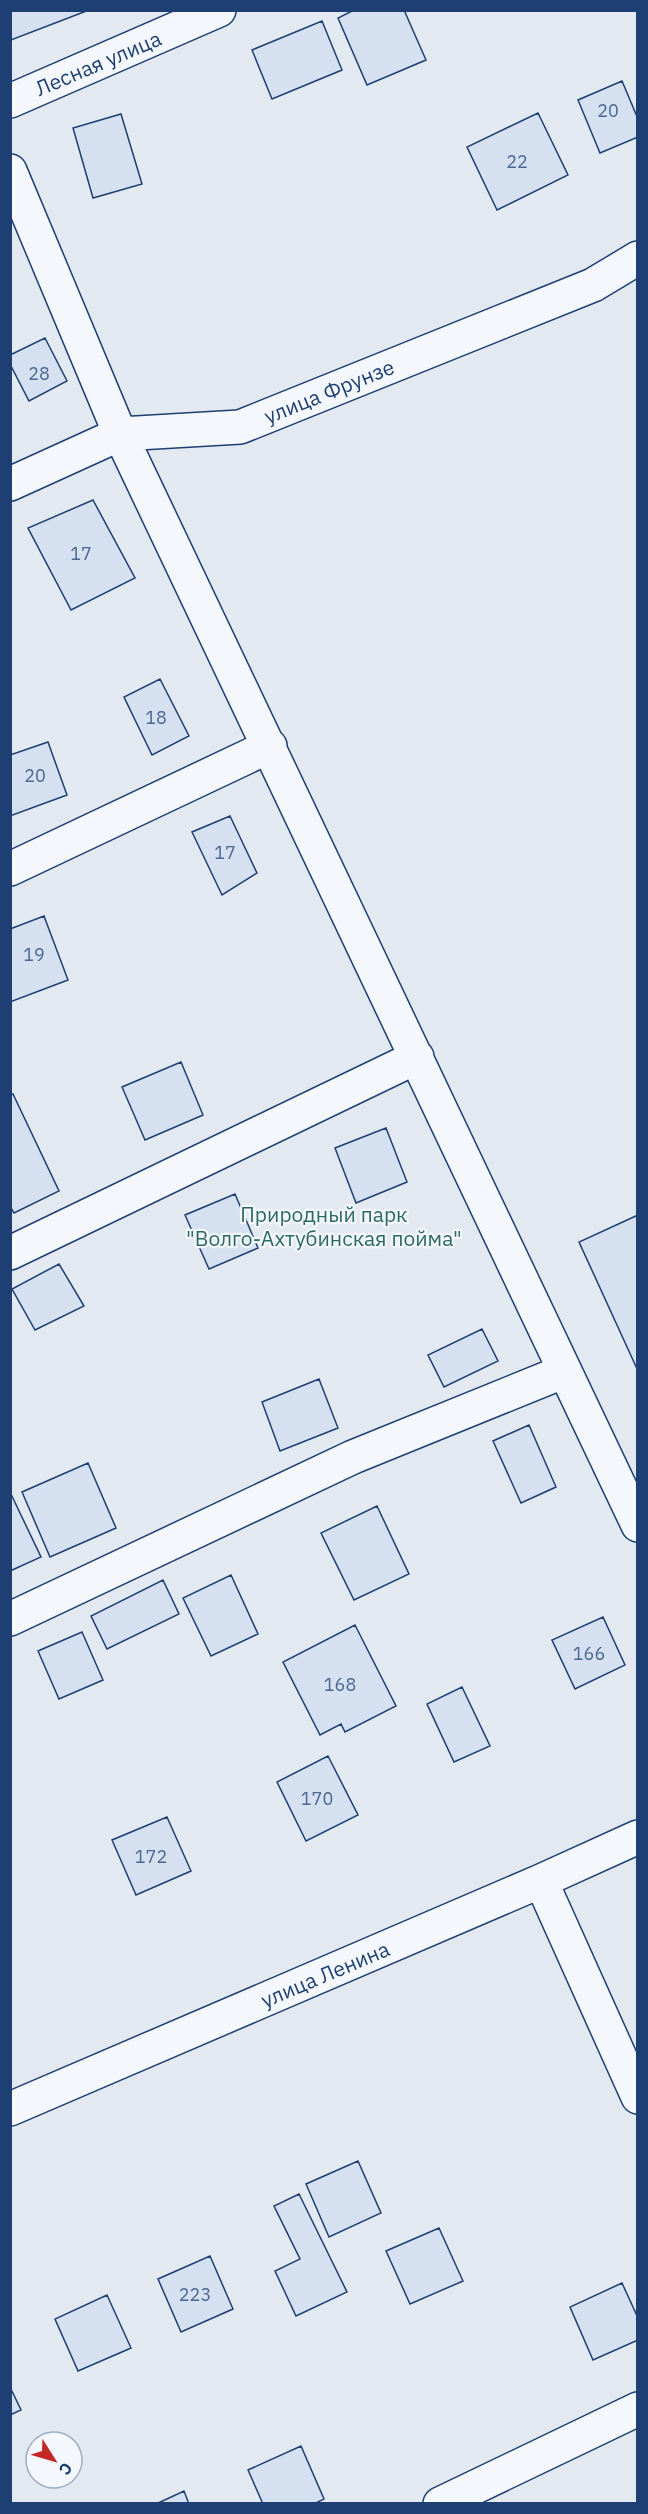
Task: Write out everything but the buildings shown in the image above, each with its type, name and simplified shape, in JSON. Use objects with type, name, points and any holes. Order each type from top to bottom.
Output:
[{"type":"street","name":"Лесная улица","points":[[10,101],[219,10]]},
{"type":"street","points":[[10,171],[120,434],[638,1525]]},
{"type":"street","name":"улица Фрунзе","points":[[10,484],[120,434],[240,427],[593,285],[638,258]]},
{"type":"street","points":[[10,869],[270,746]]},
{"type":"street","points":[[10,1253],[417,1057]]},
{"type":"street","points":[[10,1619],[352,1457],[565,1371]]},
{"type":"street","name":"улица Ленина","points":[[10,2109],[542,1881],[638,1837]]},
{"type":"street","points":[[542,1881],[638,2097]]},
{"type":"street","points":[[440,2504],[638,2409]]},
{"type":"green space","name":"Природный парк \"Волго-Ахтубинская пойма\"","points":[[11,11],[637,11],[637,2503],[11,2503]]}]
